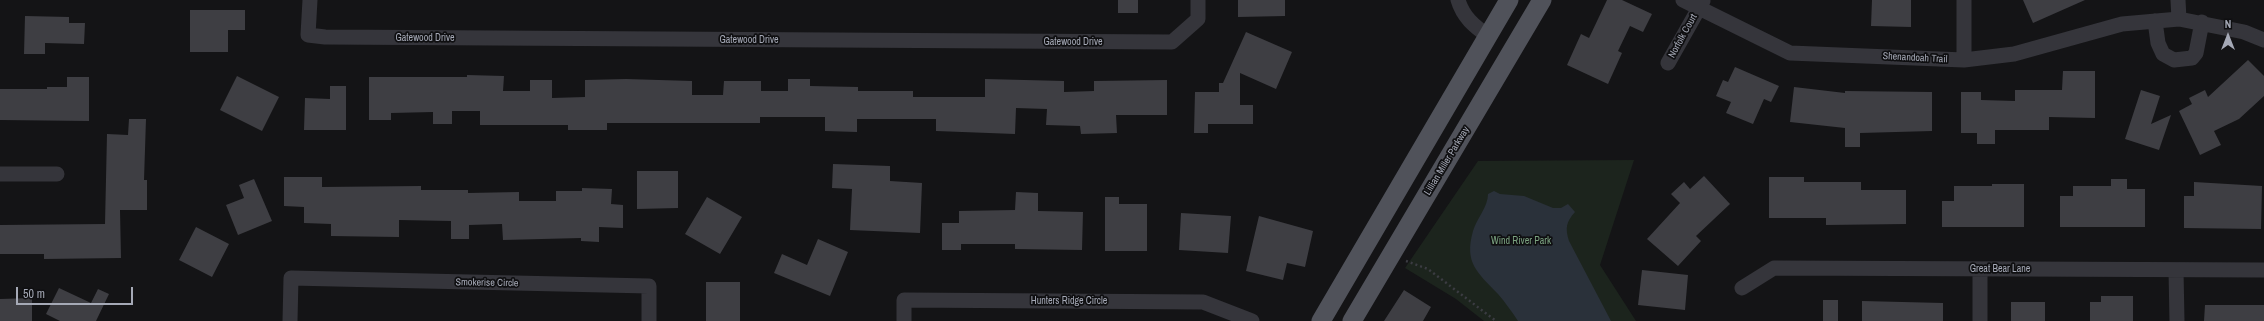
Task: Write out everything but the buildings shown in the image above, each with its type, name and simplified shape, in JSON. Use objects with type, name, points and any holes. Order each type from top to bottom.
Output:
[{"type":"main road","points":[[1321,321],[1509,0]]},
{"type":"main road","name":"Lillian Miller Parkway","points":[[1352,321],[1542,0]]},
{"type":"street","name":"Gatewood Drive","points":[[310,0],[308,35],[325,37],[1164,42],[1172,42],[1198,19],[1198,0]]},
{"type":"street","points":[[1458,0],[1463,13],[1470,23],[1488,36]]},
{"type":"street","name":"Shenandoah Trail","points":[[1683,0],[1701,4],[1790,53],[1964,60],[2014,54],[2122,24],[2179,19],[2202,22],[2244,32],[2264,40]]},
{"type":"street","points":[[1964,0],[1964,60]]},
{"type":"street","points":[[2178,0],[2179,19]]},
{"type":"street","name":"Norfolk Court","points":[[1668,63],[1701,4]]},
{"type":"street","points":[[2155,21],[2158,43],[2163,54],[2174,60],[2192,58],[2196,53],[2202,22]]},
{"type":"street","points":[[0,174],[57,174]]},
{"type":"street","name":"Great Bear Lane","points":[[1742,288],[1774,268],[2264,270]]},
{"type":"street","points":[[1980,269],[1980,321]]},
{"type":"street","points":[[2176,270],[2177,321]]},
{"type":"street","name":"Smokerise Circle","points":[[290,321],[291,278],[649,286],[650,321]]},
{"type":"street","name":"Hunters Ridge Circle","points":[[904,321],[904,300],[1203,302],[1252,321]]},
{"type":"path","points":[[1404,260],[1428,269],[1496,321]]},
{"type":"green space","name":"Wind River Park","points":[[1634,160],[1600,265],[1636,321],[1484,321],[1456,299],[1405,268],[1478,161]]},
{"type":"shaded area","points":[[1494,191],[1500,194],[1524,196],[1553,208],[1561,208],[1568,204],[1575,212],[1567,225],[1569,241],[1611,321],[1518,321],[1501,297],[1478,273],[1471,259],[1470,251],[1473,231],[1488,199],[1488,194]]}]
